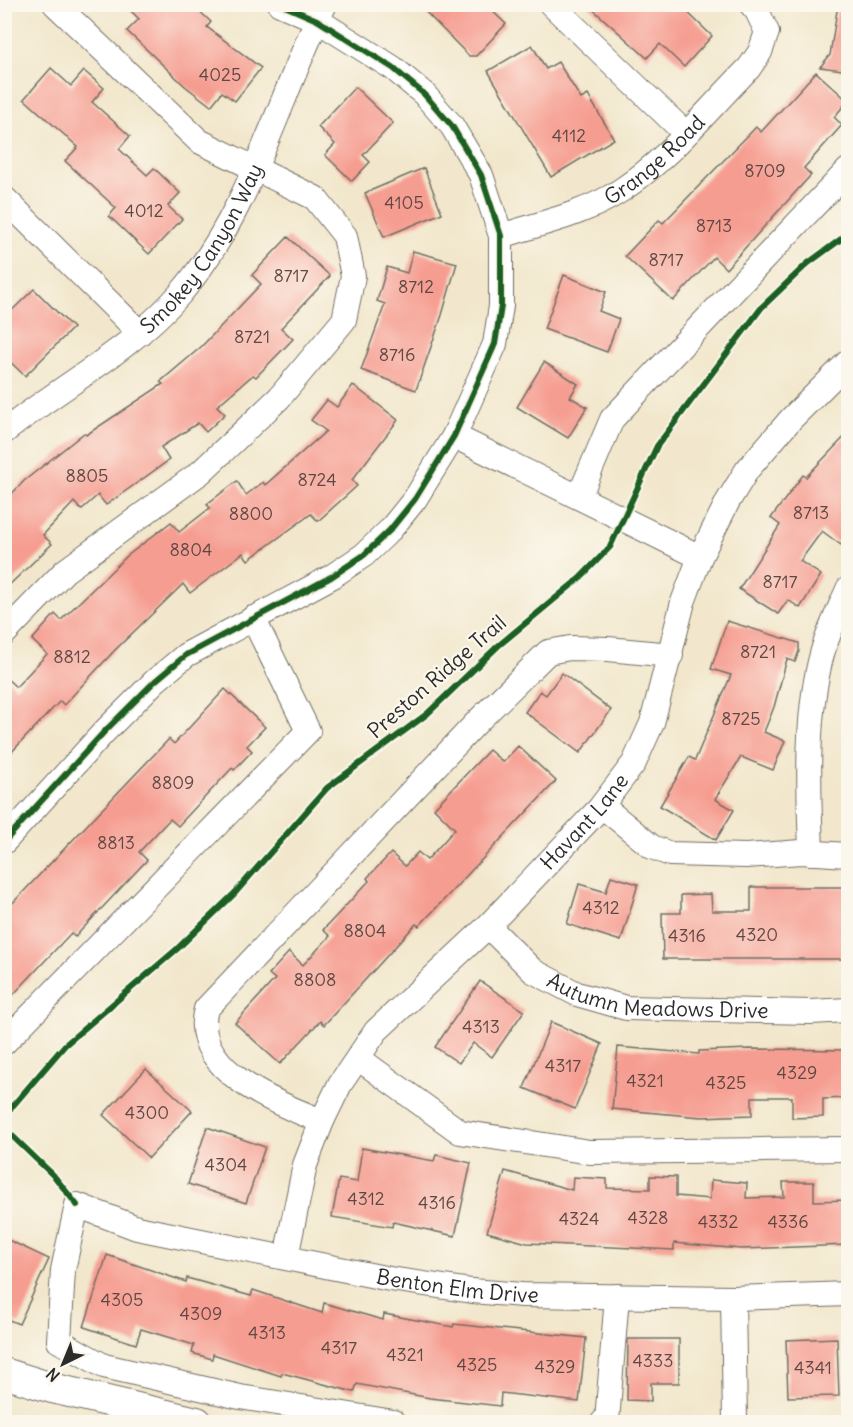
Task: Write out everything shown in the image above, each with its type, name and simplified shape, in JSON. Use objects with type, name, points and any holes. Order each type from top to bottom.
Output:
[{"type":"main road","points":[[4,1373],[52,1388],[197,1422]]},
{"type":"street","points":[[4,634],[65,571],[201,472],[279,398],[344,320],[353,276],[345,236],[315,198],[198,141],[55,4]]},
{"type":"street","points":[[4,842],[155,681],[186,655],[331,577],[364,555],[390,530],[415,499],[454,436],[495,344],[501,306],[501,236],[481,176],[452,126],[424,94],[321,12],[280,4]]},
{"type":"street","points":[[551,4],[685,133]]},
{"type":"street","name":"Grange Road","points":[[501,236],[591,207],[620,191],[655,165],[749,68],[759,52],[767,32],[751,4]]},
{"type":"street","name":"Smokey Canyon Way","points":[[4,432],[105,362],[140,333],[178,296],[202,266],[244,195],[321,12]]},
{"type":"street","points":[[579,497],[612,420],[849,171]]},
{"type":"street","points":[[4,198],[140,333]]},
{"type":"street","name":"Havant Lane","points":[[286,1257],[305,1165],[340,1083],[376,1031],[488,926],[602,806],[634,763],[652,723],[683,602],[700,557],[747,470],[791,419],[849,362]]},
{"type":"street","points":[[454,436],[700,557]]},
{"type":"street","points":[[811,853],[810,803],[814,694],[822,652],[849,589]]},
{"type":"street","points":[[4,1042],[308,731],[253,618]]},
{"type":"street","points":[[322,1121],[276,1104],[230,1073],[208,1049],[201,1026],[206,1009],[227,984],[471,729],[548,652],[570,648],[671,655]]},
{"type":"street","points":[[602,806],[652,847],[670,854],[849,855]]},
{"type":"street","name":"Autumn Meadows Drive","points":[[488,926],[533,970],[577,994],[626,1008],[811,1012],[849,1010]]},
{"type":"street","points":[[358,1058],[460,1132],[590,1152],[849,1149]]},
{"type":"street","name":"Benton Elm Drive","points":[[393,1422],[240,1397],[104,1366],[58,1341],[63,1270],[77,1205],[137,1228],[390,1279],[472,1292],[733,1298],[849,1294]]},
{"type":"street","points":[[603,1422],[607,1421],[617,1296]]},
{"type":"street","points":[[733,1298],[735,1422]]},
{"type":"building","points":[[124,4],[192,4],[211,22],[207,27],[261,68],[235,101],[222,92],[211,106],[185,86],[127,31],[139,19]]},
{"type":"building","points":[[418,4],[485,4],[506,24],[476,56],[469,56]]},
{"type":"building","points":[[587,4],[679,4],[712,36],[684,67],[660,44],[647,58]]},
{"type":"building","points":[[838,4],[849,4],[849,71],[820,67],[830,55]]},
{"type":"building","points":[[532,45],[546,69],[558,62],[581,99],[588,95],[614,139],[551,177],[488,71]]},
{"type":"building","points":[[51,68],[71,86],[84,71],[104,88],[92,102],[130,136],[119,149],[147,175],[154,168],[180,193],[168,206],[182,219],[149,254],[109,216],[116,208],[65,161],[78,147],[24,99]]},
{"type":"building","points":[[816,72],[848,101],[834,117],[842,125],[804,168],[811,175],[726,269],[714,257],[673,301],[625,256],[659,220],[663,223],[756,127],[761,132]]},
{"type":"building","points":[[355,87],[393,123],[363,155],[370,162],[352,181],[325,155],[335,144],[318,127]]},
{"type":"building","points":[[424,168],[442,213],[384,237],[365,193]]},
{"type":"building","points":[[288,237],[330,276],[281,328],[293,339],[256,377],[253,375],[217,406],[225,414],[206,432],[198,423],[161,447],[169,460],[106,505],[98,495],[81,510],[74,502],[43,535],[52,544],[4,590],[4,502],[24,481],[84,433],[86,435],[163,384],[160,382],[201,347],[261,284],[252,275]]},
{"type":"building","points":[[413,251],[457,263],[416,390],[361,370],[385,304],[377,301],[387,267],[407,273]]},
{"type":"building","points":[[564,275],[606,292],[599,311],[619,319],[607,352],[544,329]]},
{"type":"building","points":[[34,289],[73,328],[25,376],[4,356],[4,318]]},
{"type":"building","points":[[544,362],[578,384],[570,397],[587,407],[568,438],[517,407]]},
{"type":"building","points":[[353,385],[398,420],[352,480],[357,486],[318,521],[311,514],[248,560],[243,553],[190,593],[183,584],[114,651],[64,705],[60,701],[4,760],[4,676],[16,687],[47,654],[32,640],[55,614],[61,620],[127,556],[171,522],[179,532],[210,508],[207,504],[237,481],[246,495],[263,482],[265,485],[326,431],[311,420],[327,400],[337,407]]},
{"type":"building","points":[[849,432],[849,536],[841,545],[822,531],[800,561],[821,575],[800,608],[788,600],[778,614],[739,589],[780,525],[771,518],[803,475],[806,477]]},
{"type":"building","points":[[727,621],[799,643],[799,651],[795,662],[787,659],[774,707],[764,732],[785,741],[773,770],[741,757],[715,799],[734,810],[716,840],[660,806],[689,757],[695,760],[731,675],[711,669]]},
{"type":"building","points":[[562,673],[611,710],[580,753],[525,712],[540,691],[546,695]]},
{"type":"building","points":[[225,689],[265,727],[247,746],[252,751],[234,770],[232,768],[178,826],[170,819],[139,852],[147,860],[75,937],[71,933],[13,995],[4,987],[4,912],[169,739],[174,744]]},
{"type":"building","points":[[518,746],[556,781],[419,926],[416,924],[324,1025],[320,1021],[280,1064],[235,1023],[275,979],[269,974],[289,952],[303,965],[330,936],[323,930],[369,881],[367,878],[391,853],[405,866],[418,852],[427,860],[455,829],[434,808],[489,750],[503,762]]},
{"type":"building","points":[[611,876],[638,884],[621,941],[567,924],[579,884],[606,892]]},
{"type":"building","points":[[751,887],[849,887],[849,959],[663,959],[662,913],[681,913],[681,895],[711,894],[712,911],[751,911]]},
{"type":"building","points":[[480,981],[524,1011],[492,1057],[473,1043],[459,1063],[435,1047]]},
{"type":"building","points":[[551,1022],[602,1044],[575,1109],[524,1088]]},
{"type":"building","points":[[618,1047],[699,1054],[699,1051],[750,1049],[849,1050],[849,1098],[823,1099],[823,1117],[792,1118],[792,1097],[752,1097],[752,1115],[701,1117],[612,1109]]},
{"type":"building","points":[[146,1069],[192,1111],[149,1158],[103,1115]]},
{"type":"building","points":[[207,1127],[265,1147],[246,1203],[188,1184]]},
{"type":"building","points":[[362,1148],[434,1161],[436,1155],[471,1163],[455,1236],[393,1222],[392,1227],[332,1217],[339,1179],[357,1182]]},
{"type":"building","points":[[505,1171],[572,1190],[573,1177],[607,1179],[607,1188],[650,1189],[650,1176],[676,1177],[676,1196],[710,1199],[711,1180],[747,1183],[746,1198],[784,1197],[783,1182],[814,1182],[814,1201],[849,1200],[849,1245],[741,1249],[674,1243],[674,1250],[527,1243],[487,1232]]},
{"type":"building","points":[[4,1238],[49,1259],[19,1324],[4,1318]]},
{"type":"building","points":[[107,1255],[186,1282],[187,1278],[251,1296],[253,1290],[322,1313],[324,1303],[383,1320],[384,1314],[453,1327],[454,1324],[586,1338],[579,1402],[501,1393],[500,1406],[430,1398],[357,1384],[354,1392],[282,1373],[281,1376],[213,1354],[212,1359],[192,1353],[194,1345],[141,1329],[136,1344],[84,1327]]},
{"type":"building","points":[[837,1338],[839,1396],[788,1397],[786,1340]]},
{"type":"building","points":[[628,1339],[679,1339],[679,1383],[651,1383],[651,1401],[627,1400]]},
{"type":"cycle path","points":[[4,842],[104,732],[155,681],[186,655],[331,577],[364,555],[390,530],[415,499],[454,436],[495,344],[501,306],[501,236],[481,175],[452,126],[424,94],[393,68],[317,20],[280,4]]},
{"type":"cycle path","name":"Preston Ridge Trail","points":[[4,1116],[65,1045],[177,949],[235,893],[327,788],[427,714],[498,646],[580,578],[610,547],[657,446],[762,307],[807,264],[848,234]]},
{"type":"cycle path","points":[[4,1128],[54,1176],[77,1205]]}]
